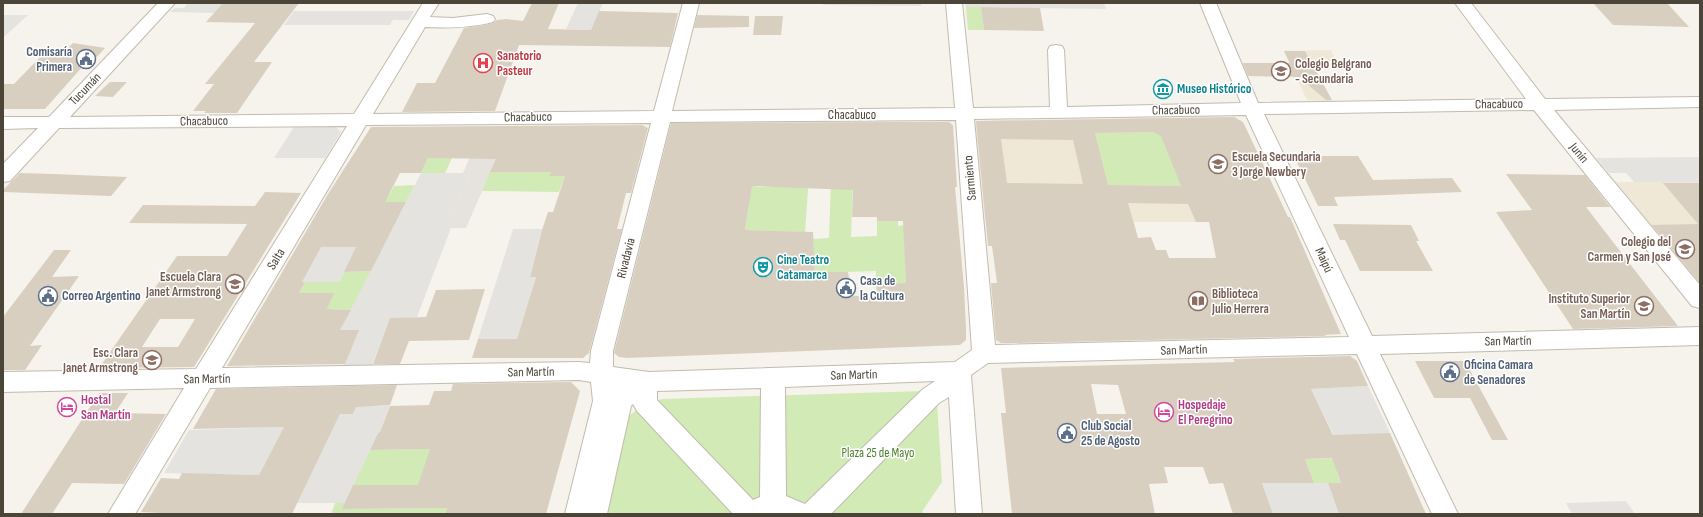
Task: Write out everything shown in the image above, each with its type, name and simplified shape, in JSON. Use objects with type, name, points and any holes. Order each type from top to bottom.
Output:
[{"type":"street","name":"Tucumán","points":[[3,176],[167,3]]},
{"type":"street","name":"Salta","points":[[121,514],[201,379],[361,119],[430,3]]},
{"type":"street","name":"Rivadavia","points":[[578,514],[605,401],[604,388],[600,374],[602,351],[691,3]]},
{"type":"street","name":"Sarmiento","points":[[954,3],[965,114],[984,354]]},
{"type":"street","name":"Maipú","points":[[1208,3],[1252,109],[1445,514]]},
{"type":"street","name":"Junín","points":[[1463,3],[1539,104],[1700,300]]},
{"type":"street","points":[[419,22],[452,23],[488,19]]},
{"type":"street","points":[[1056,50],[1059,112]]},
{"type":"street","name":"Chacabuco","points":[[3,123],[965,114],[1700,102]]},
{"type":"street","name":"San Martín","points":[[984,354],[1118,352],[1700,336]]},
{"type":"street","points":[[813,514],[931,396],[984,354]]},
{"type":"street","name":"San Martín","points":[[3,382],[579,371],[600,374],[647,387],[773,378],[952,380]]},
{"type":"street","points":[[758,511],[773,378]]},
{"type":"street","points":[[952,380],[964,445],[968,514]]},
{"type":"street","points":[[594,514],[620,403],[630,390],[647,387],[645,404],[758,511]]},
{"type":"street","points":[[758,511],[782,506],[799,514]]},
{"type":"shaded area","points":[[188,3],[223,3],[214,13],[170,12],[175,8],[184,8]]},
{"type":"shaded area","points":[[578,3],[603,3],[591,30],[566,29]]},
{"type":"shaded area","points":[[823,3],[921,3],[921,6],[823,5]]},
{"type":"shaded area","points":[[965,3],[1104,3],[1106,9],[966,7]]},
{"type":"shaded area","points":[[294,11],[414,11],[409,20],[393,20],[390,25],[284,25]]},
{"type":"shaded area","points":[[3,15],[28,15],[5,36],[3,36]]},
{"type":"shaded area","name":"Colegio Belgrano - Secundaria","points":[[1331,50],[1337,62],[1312,62],[1332,101],[1307,100],[1296,77],[1248,76],[1242,63],[1289,63],[1284,51]]},
{"type":"shaded area","points":[[1234,117],[1243,122],[1288,217],[1226,222],[1134,222],[1137,234],[1071,233],[1068,220],[985,221],[975,121]]},
{"type":"shaded area","points":[[294,127],[336,127],[341,132],[325,158],[274,158]]},
{"type":"shaded area","points":[[473,150],[500,150],[466,228],[446,228],[471,173],[463,173]]},
{"type":"shaded area","points":[[1700,157],[1700,182],[1634,182],[1626,173],[1609,173],[1596,158]]},
{"type":"shaded area","points":[[421,173],[471,173],[446,228],[451,228],[417,317],[390,319],[372,365],[344,365],[358,330],[340,330],[374,265],[348,265],[339,282],[302,282],[284,269],[290,258],[313,258],[319,247],[383,247]]},
{"type":"shaded area","name":"Colegio del Carmen y San José","points":[[1616,182],[1700,182],[1700,285],[1651,225]]},
{"type":"shaded area","points":[[513,229],[542,229],[530,277],[536,277],[517,339],[507,339],[501,358],[486,358],[493,339],[478,339]]},
{"type":"shaded area","points":[[364,386],[377,406],[390,405],[380,432],[378,433],[345,503],[297,503],[340,414],[353,414]]},
{"type":"shaded area","points":[[1368,386],[1390,433],[1350,468],[1311,389]]},
{"type":"shaded area","points":[[284,427],[259,475],[164,473],[189,430]]},
{"type":"shaded area","points":[[1262,483],[1328,483],[1339,514],[1273,514]]},
{"type":"shaded area","points":[[1626,501],[1635,514],[1572,514],[1566,503]]},
{"type":"green space","points":[[966,7],[981,7],[984,30],[968,30]]},
{"type":"green space","points":[[1160,132],[1181,186],[1108,185],[1095,133]]},
{"type":"green space","points":[[428,158],[452,158],[445,173],[421,173]]},
{"type":"green space","points":[[490,172],[551,172],[550,176],[565,176],[559,192],[482,191]]},
{"type":"green space","points":[[809,176],[805,232],[745,230],[749,205],[745,184],[756,184],[756,187],[787,187]]},
{"type":"green space","points":[[831,182],[853,182],[851,237],[877,236],[877,221],[898,221],[898,226],[904,225],[906,283],[876,284],[876,271],[815,273],[813,239],[829,238]]},
{"type":"green space","points":[[415,185],[406,202],[368,203],[371,195],[389,195],[394,186]]},
{"type":"green space","points":[[371,271],[351,310],[327,309],[333,293],[299,293],[305,282],[339,282],[344,272]]},
{"type":"green space","name":"Plaza 25 de Mayo","points":[[923,391],[937,403],[942,482],[923,510],[922,514],[604,514],[626,418],[645,404],[662,399]]},
{"type":"green space","points":[[430,449],[423,485],[353,485],[370,450]]},
{"type":"green space","points":[[1344,458],[1337,473],[1341,483],[1314,483],[1305,459]]},
{"type":"green space","points":[[335,503],[345,503],[343,509],[447,508],[445,514],[331,514]]},
{"type":"building","points":[[223,3],[299,3],[254,62],[272,62],[237,113],[204,113],[206,111],[193,111],[214,84],[205,84],[255,23],[206,22]]},
{"type":"building","points":[[532,3],[559,3],[548,29],[591,30],[599,11],[678,13],[670,47],[519,45],[495,111],[402,112],[417,83],[435,83],[464,28],[485,25],[493,23],[497,20],[506,19],[523,21]]},
{"type":"building","points":[[1593,3],[1667,3],[1689,27],[1613,25]]},
{"type":"building","points":[[981,7],[1040,8],[1044,31],[984,30]]},
{"type":"building","points":[[697,15],[749,16],[749,27],[694,28]]},
{"type":"building","points":[[755,16],[783,16],[781,35],[753,35]]},
{"type":"building","points":[[73,43],[105,48],[89,66],[83,66],[45,109],[3,109],[3,84],[14,84],[47,50],[67,49]]},
{"type":"building","name":"Colegio Belgrano - Secundaria","points":[[1284,51],[1305,51],[1332,100],[1326,100],[1306,83],[1302,77],[1248,76],[1243,63],[1290,63]]},
{"type":"building","points":[[110,82],[127,82],[113,97],[95,96]]},
{"type":"building","points":[[1234,117],[1243,122],[1288,217],[1290,217],[1341,334],[1324,335],[1326,336],[1001,343],[996,340],[991,283],[997,283],[992,246],[988,246],[976,121]],"holes":[[[1154,132],[1161,136],[1181,186],[1108,185],[1095,133]],[[1001,139],[1073,140],[1083,184],[1007,183]],[[1128,203],[1188,204],[1196,222],[1209,222],[1216,258],[1169,258],[1166,250],[1156,250],[1151,237],[1138,238]]]},
{"type":"building","points":[[949,122],[953,125],[957,187],[955,187],[964,287],[966,340],[960,345],[627,358],[619,357],[614,353],[671,123]],"holes":[[[752,186],[853,190],[852,217],[877,217],[877,221],[903,221],[906,283],[876,284],[877,295],[852,296],[848,272],[815,272],[813,232],[745,230]]]},
{"type":"building","points":[[642,125],[648,128],[631,193],[626,193],[617,229],[622,229],[589,353],[583,358],[472,358],[478,339],[517,339],[536,277],[530,277],[542,230],[548,212],[553,212],[565,176],[549,176],[551,172],[490,172],[496,159],[428,158],[421,173],[400,173],[385,202],[406,202],[371,271],[344,272],[356,247],[321,247],[302,282],[305,282],[299,293],[334,293],[327,309],[351,310],[340,330],[359,330],[345,364],[227,366],[328,194],[371,127]]},
{"type":"building","points":[[1294,156],[1358,156],[1373,180],[1452,178],[1462,192],[1334,197],[1338,206],[1318,206]]},
{"type":"building","points":[[20,173],[127,177],[111,196],[3,192],[3,190]]},
{"type":"building","points":[[1506,174],[1585,175],[1610,207],[1586,207],[1678,326],[1573,329],[1496,212],[1532,210]]},
{"type":"building","points":[[1663,183],[1700,183],[1700,283],[1652,225],[1698,224]]},
{"type":"building","name":"Escuela Clara Janet Armstrong","points":[[265,192],[301,193],[194,367],[99,368],[177,256],[227,256],[247,224],[129,223],[143,205],[255,206]],"holes":[[[160,319],[195,319],[178,347],[142,347]]]},
{"type":"building","points":[[1333,224],[1411,225],[1419,241],[1416,241],[1433,271],[1360,271],[1345,240],[1340,240]]},
{"type":"building","points":[[54,250],[71,250],[52,277],[79,276],[30,346],[42,345],[25,370],[3,370],[3,317]]},
{"type":"building","points":[[485,289],[469,340],[409,341],[400,364],[373,364],[390,318],[426,317],[436,290]]},
{"type":"building","points":[[1350,356],[1357,361],[1368,386],[1311,389],[1333,435],[1390,433],[1426,514],[1339,514],[1328,483],[1341,483],[1332,458],[1305,459],[1314,483],[1262,483],[1273,514],[1233,514],[1223,483],[1209,484],[1203,467],[1164,467],[1168,483],[1149,484],[1155,514],[1012,514],[1001,413],[1006,413],[1001,368],[1235,362],[1233,359]],"holes":[[[1091,384],[1118,385],[1126,414],[1097,414]]]},
{"type":"building","points":[[1415,361],[1465,361],[1508,440],[1492,440],[1470,398],[1434,398]]},
{"type":"building","points":[[571,382],[580,391],[546,514],[445,514],[447,508],[342,509],[353,485],[418,485],[430,449],[370,450],[378,433],[380,432],[390,406],[429,405],[434,391],[451,391],[453,384]]},
{"type":"building","points":[[397,385],[390,405],[356,407],[353,414],[340,414],[292,514],[159,514],[141,512],[161,478],[179,479],[182,473],[259,475],[284,427],[193,429],[216,389]]},
{"type":"building","points":[[99,393],[128,393],[115,413],[166,414],[124,484],[72,483],[52,514],[21,514]]},
{"type":"place","name":"Comisaría Primera","points":[[86,59]]},
{"type":"place","name":"Sanatorio Pasteur","points":[[483,63]]},
{"type":"place","name":"Colegio Belgrano - Secundaria","points":[[1281,71]]},
{"type":"place","name":"Museo Histórico","points":[[1163,89]]},
{"type":"place","name":"Escuela Secundaria 3 Jorge Newbery","points":[[1218,164]]},
{"type":"place","name":"Colegio del Carmen y San José","points":[[1685,249]]},
{"type":"place","name":"Cine Teatro Catamarca","points":[[763,267]]},
{"type":"place","name":"Escuela Clara Janet Armstrong","points":[[235,284]]},
{"type":"place","name":"Casa de la Cultura","points":[[846,288]]},
{"type":"place","name":"Correo Argentino","points":[[48,296]]},
{"type":"place","name":"Biblioteca Julio Herrera","points":[[1198,301]]},
{"type":"place","name":"Instituto Superior San Martín","points":[[1644,306]]},
{"type":"place","name":"Esc. Clara Janet Armstrong","points":[[152,360]]},
{"type":"place","name":"Oficina Camara de Senadores","points":[[1450,372]]},
{"type":"place","name":"Hostal San Martín","points":[[67,407]]},
{"type":"place","name":"Hospedaje El Peregrino","points":[[1164,412]]},
{"type":"place","name":"Club Social 25 de Agosto","points":[[1067,433]]}]
